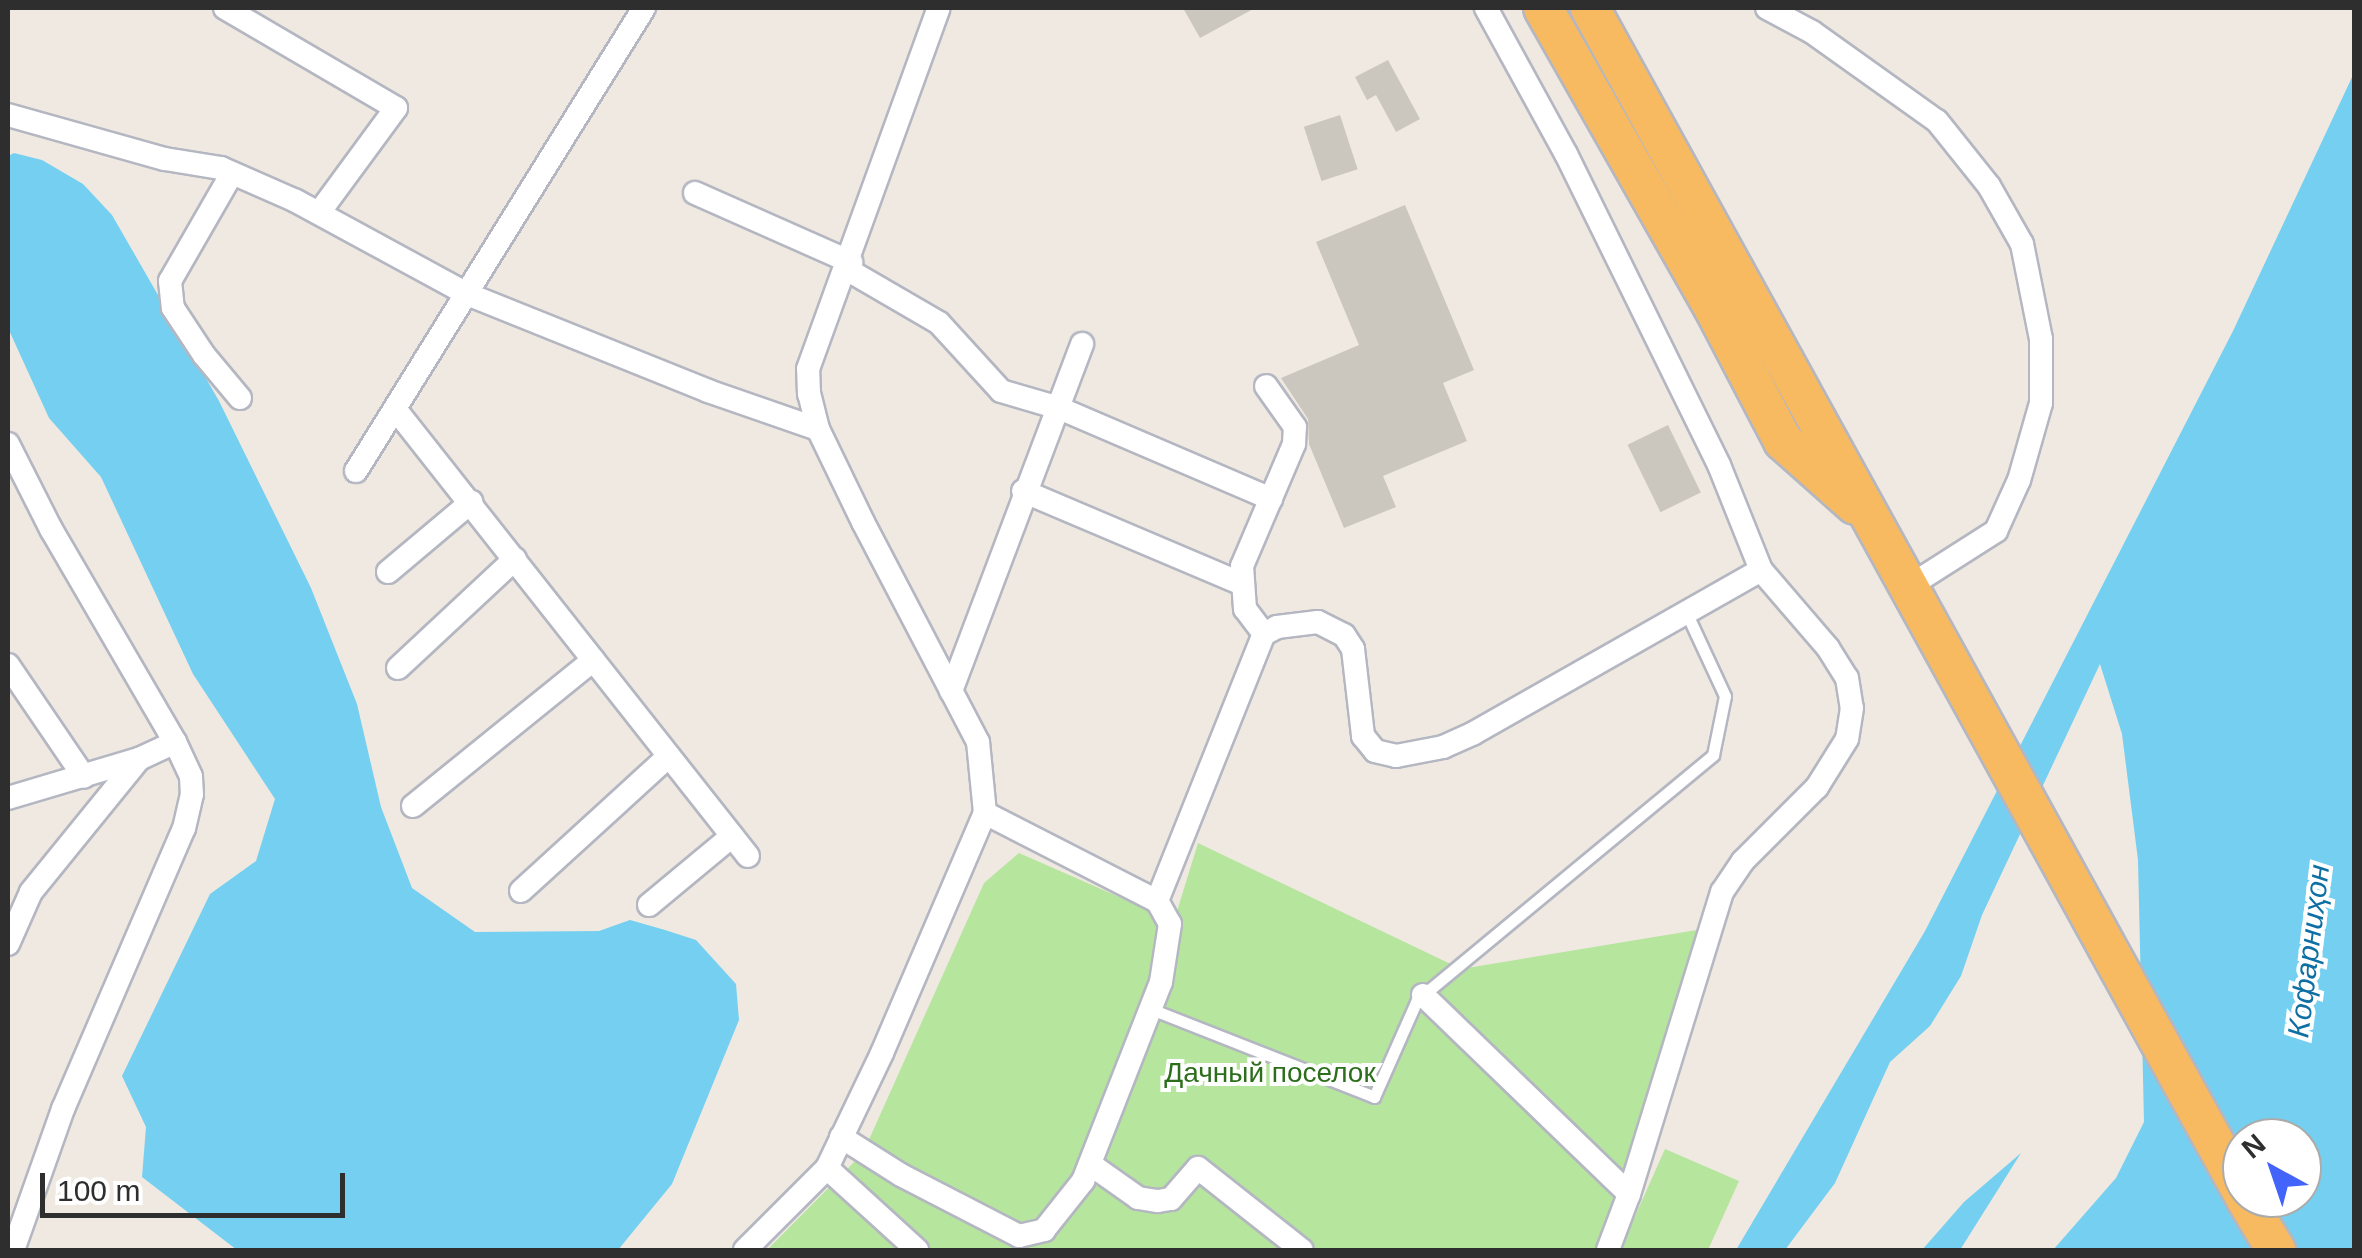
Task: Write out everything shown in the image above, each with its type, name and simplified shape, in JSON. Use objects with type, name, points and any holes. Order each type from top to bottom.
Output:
[{"type":"highway","points":[[1543,8],[1713,307],[1783,441],[1873,521]]},
{"type":"highway","points":[[1590,8],[2222,1155]]},
{"type":"highway","points":[[2257,1218],[2276,1250]]},
{"type":"street","points":[[226,8],[396,108],[320,214]]},
{"type":"street","points":[[356,471],[644,8]]},
{"type":"street","points":[[745,1250],[827,1168],[984,813],[978,742],[818,428],[808,369],[849,266],[939,8]]},
{"type":"street","points":[[1486,8],[1566,154],[1711,448],[1761,570],[1828,648],[1847,678],[1852,708],[1847,739],[1816,787],[1743,862],[1722,892],[1629,1194],[1608,1250]]},
{"type":"street","points":[[1767,8],[1812,32],[1936,121],[1988,186],[2022,244],[2041,338],[2041,387],[2019,480],[1996,531],[1908,586]]},
{"type":"street","points":[[8,114],[165,159],[221,168],[320,214],[468,294],[708,392],[818,428]]},
{"type":"street","points":[[231,175],[170,281],[173,308],[204,355],[240,398]]},
{"type":"street","points":[[695,194],[849,266],[939,323],[1001,391],[1059,408],[1271,499]]},
{"type":"street","points":[[951,691],[1023,491],[1082,344]]},
{"type":"street","points":[[1264,634],[1246,609],[1240,583],[1242,566],[1294,444],[1295,427],[1266,386]]},
{"type":"street","points":[[396,410],[748,856]]},
{"type":"street","points":[[8,444],[50,530],[175,742],[191,777],[184,828],[63,1109],[13,1250]]},
{"type":"street","points":[[1023,491],[1240,583]]},
{"type":"street","points":[[388,572],[471,502]]},
{"type":"street","points":[[398,668],[515,558]]},
{"type":"street","points":[[1158,901],[1264,634],[1277,627],[1318,622],[1344,635],[1353,649],[1364,736],[1375,751],[1396,756],[1443,747],[1474,733],[1761,570]]},
{"type":"street","points":[[414,806],[593,660]]},
{"type":"street","points":[[8,665],[84,777]]},
{"type":"street","points":[[8,798],[139,760],[175,742]]},
{"type":"street","points":[[521,891],[669,756]]},
{"type":"street","points":[[8,944],[31,892],[139,760]]},
{"type":"street","points":[[842,1137],[1019,1236],[1031,1236],[1056,1220],[1090,1164],[1151,1009],[1170,924],[1158,901],[984,813]]},
{"type":"street","points":[[650,905],[732,836]]},
{"type":"street","points":[[1423,994],[1629,1194]]},
{"type":"street","points":[[1090,1164],[1138,1198],[1158,1201],[1171,1199],[1198,1168],[1302,1250]]},
{"type":"street","points":[[827,1168],[917,1250]]},
{"type":"lane","points":[[1151,1009],[1374,1097],[1423,994],[1713,755],[1725,696],[1686,612]]},
{"type":"green space","name":"Дачный поселок","points":[[1198,843],[1461,969],[1721,926],[1616,1250],[767,1250],[863,1153],[984,883],[1019,853],[1174,921]]},
{"type":"green space","points":[[1665,1149],[1739,1181],[1708,1250],[1620,1250]]},
{"type":"water","name":"Кофарниҳон","points":[[2354,73],[2354,1250],[2053,1250],[2116,1178],[2144,1122],[2138,860],[2122,734],[2100,664],[1982,915],[1961,976],[1930,1026],[1890,1062],[1835,1183],[1785,1250],[1736,1250],[1925,931],[2233,331]]},
{"type":"water","points":[[14,153],[42,160],[83,184],[112,215],[219,401],[311,588],[357,704],[381,807],[412,888],[475,932],[599,931],[630,920],[665,930],[696,940],[736,984],[739,1020],[672,1184],[618,1250],[237,1250],[142,1177],[146,1127],[122,1076],[210,894],[256,861],[275,799],[193,674],[101,477],[49,418],[8,328],[8,156]]},
{"type":"water","points":[[2021,1153],[1960,1250],[1922,1250],[1964,1202]]},
{"type":"building","points":[[1183,8],[1255,8],[1200,38]]},
{"type":"building","points":[[1388,60],[1420,119],[1396,132],[1376,95],[1367,100],[1355,77]]},
{"type":"building","points":[[1340,115],[1358,169],[1321,181],[1304,127]]},
{"type":"building","points":[[1405,205],[1474,370],[1443,383],[1467,441],[1383,476],[1396,507],[1344,528],[1309,444],[1308,419],[1281,378],[1359,345],[1316,242]]},
{"type":"building","points":[[1668,425],[1701,492],[1660,512],[1628,445]]}]
